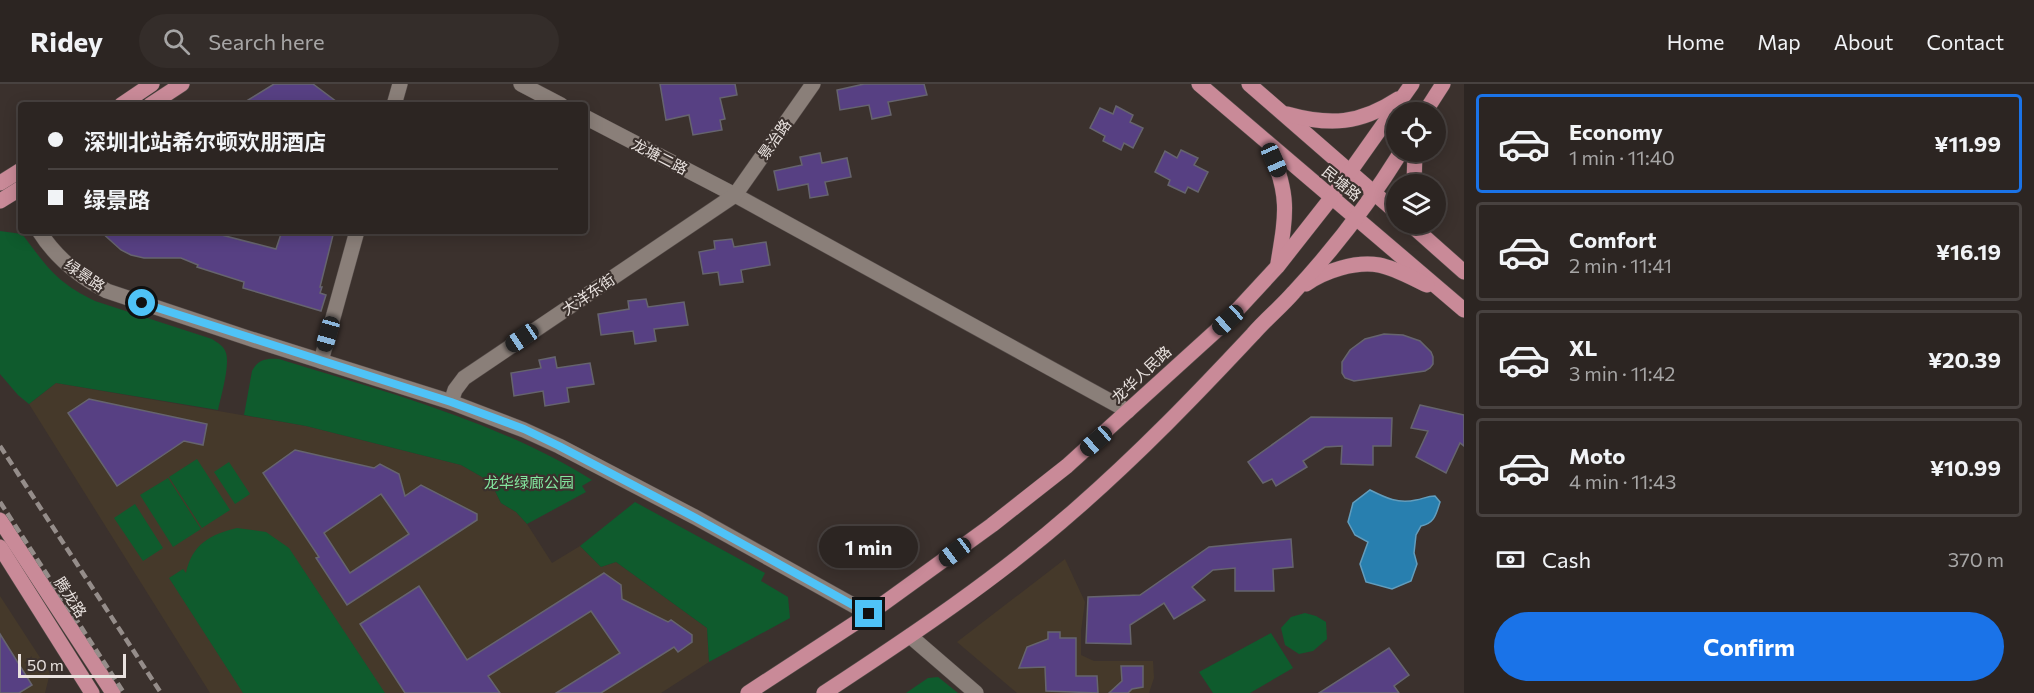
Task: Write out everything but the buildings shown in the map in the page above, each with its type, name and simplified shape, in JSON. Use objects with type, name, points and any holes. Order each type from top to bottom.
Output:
[{"type":"main road","points":[[125,102],[152,84]]},
{"type":"main road","points":[[155,102],[182,84]]},
{"type":"main road","name":"民塘路","points":[[1199,84],[1464,310]]},
{"type":"main road","name":"民塘路","points":[[1249,84],[1386,203]]},
{"type":"main road","points":[[1431,102],[1443,84]]},
{"type":"main road","points":[[1283,112],[1312,121],[1342,122],[1369,116],[1409,89]]},
{"type":"main road","name":"龙华人民路","points":[[748,693],[869,614],[1067,466],[1228,320],[1277,267],[1332,197],[1409,89]]},
{"type":"main road","points":[[1268,144],[1280,172],[1285,195],[1285,220],[1277,267]]},
{"type":"main road","points":[[824,693],[910,636],[1024,552],[1119,471],[1195,397],[1255,331],[1294,293],[1338,242],[1394,162]]},
{"type":"main road","points":[[0,183],[18,172]]},
{"type":"main road","points":[[0,201],[18,195]]},
{"type":"main road","points":[[1422,234],[1464,272]]},
{"type":"main road","points":[[1429,234],[1436,246]]},
{"type":"main road","points":[[1294,293],[1314,279],[1333,271],[1378,265],[1411,277],[1448,296]]},
{"type":"main road","name":"腾龙路","points":[[0,520],[113,693]]},
{"type":"main road","points":[[0,547],[87,691]]},
{"type":"main road","points":[[845,693],[850,679],[857,671]]},
{"type":"street","points":[[395,102],[400,84]]},
{"type":"street","points":[[521,84],[555,102]]},
{"type":"street","name":"景治路","points":[[735,195],[813,84]]},
{"type":"street","name":"龙塘二路","points":[[588,119],[735,195],[1128,411]]},
{"type":"street","name":"大洋东街","points":[[451,402],[455,390],[464,378],[735,195]]},
{"type":"street","name":"绿景路","points":[[41,234],[67,265],[85,279],[107,291],[451,402],[524,429],[694,517],[869,614]]},
{"type":"street","points":[[321,361],[356,234]]},
{"type":"street","points":[[910,636],[976,693]]},
{"type":"shaded area","points":[[56,383],[306,426],[461,465],[482,477],[495,491],[501,503],[516,512],[527,524],[552,563],[580,546],[601,567],[616,562],[707,628],[709,662],[661,693],[210,693],[29,404]]},
{"type":"shaded area","points":[[1065,559],[1085,602],[1081,631],[1081,655],[1094,661],[1153,661],[1154,678],[1149,693],[1017,693],[957,642]]},
{"type":"shaded area","points":[[0,596],[50,673],[45,693],[0,693]]},
{"type":"green space","points":[[0,231],[22,234],[54,273],[82,294],[95,301],[212,339],[224,348],[227,359],[225,381],[218,410],[56,383],[29,404],[0,374]]},
{"type":"green space","name":"龙华绿廊公园","points":[[279,359],[400,396],[479,424],[556,459],[592,480],[582,486],[586,492],[527,524],[516,512],[501,503],[495,491],[482,477],[461,465],[306,426],[244,415],[254,367],[263,360]]},
{"type":"green space","points":[[197,459],[230,510],[202,528],[169,477]]},
{"type":"green space","points":[[229,462],[250,494],[235,504],[214,472]]},
{"type":"green space","points":[[168,478],[201,529],[173,547],[140,495]]},
{"type":"green space","points":[[635,502],[765,573],[761,581],[788,597],[790,618],[709,662],[707,628],[616,562],[601,567],[580,546]]},
{"type":"green space","points":[[135,504],[163,548],[143,561],[114,518]]},
{"type":"green space","points":[[237,528],[266,532],[289,548],[385,693],[243,693],[169,578],[183,569],[186,573],[193,555],[204,542],[219,533]]},
{"type":"green space","points":[[1305,613],[1326,622],[1327,639],[1313,651],[1299,654],[1285,645],[1281,628],[1291,617]]},
{"type":"green space","points":[[1271,633],[1293,668],[1250,693],[1213,693],[1199,672]]},
{"type":"green space","points":[[938,677],[958,693],[906,693],[928,678]]},
{"type":"water","points":[[1370,490],[1398,501],[1435,496],[1440,502],[1434,517],[1429,523],[1421,526],[1416,535],[1414,553],[1417,564],[1411,581],[1392,589],[1366,582],[1360,564],[1368,542],[1355,535],[1348,522],[1353,503]]},
{"type":"railway","points":[[0,446],[161,693]]},
{"type":"railway","points":[[0,502],[124,693]]},
{"type":"route","points":[[142,303],[451,402],[524,429],[694,517],[869,614]]}]
